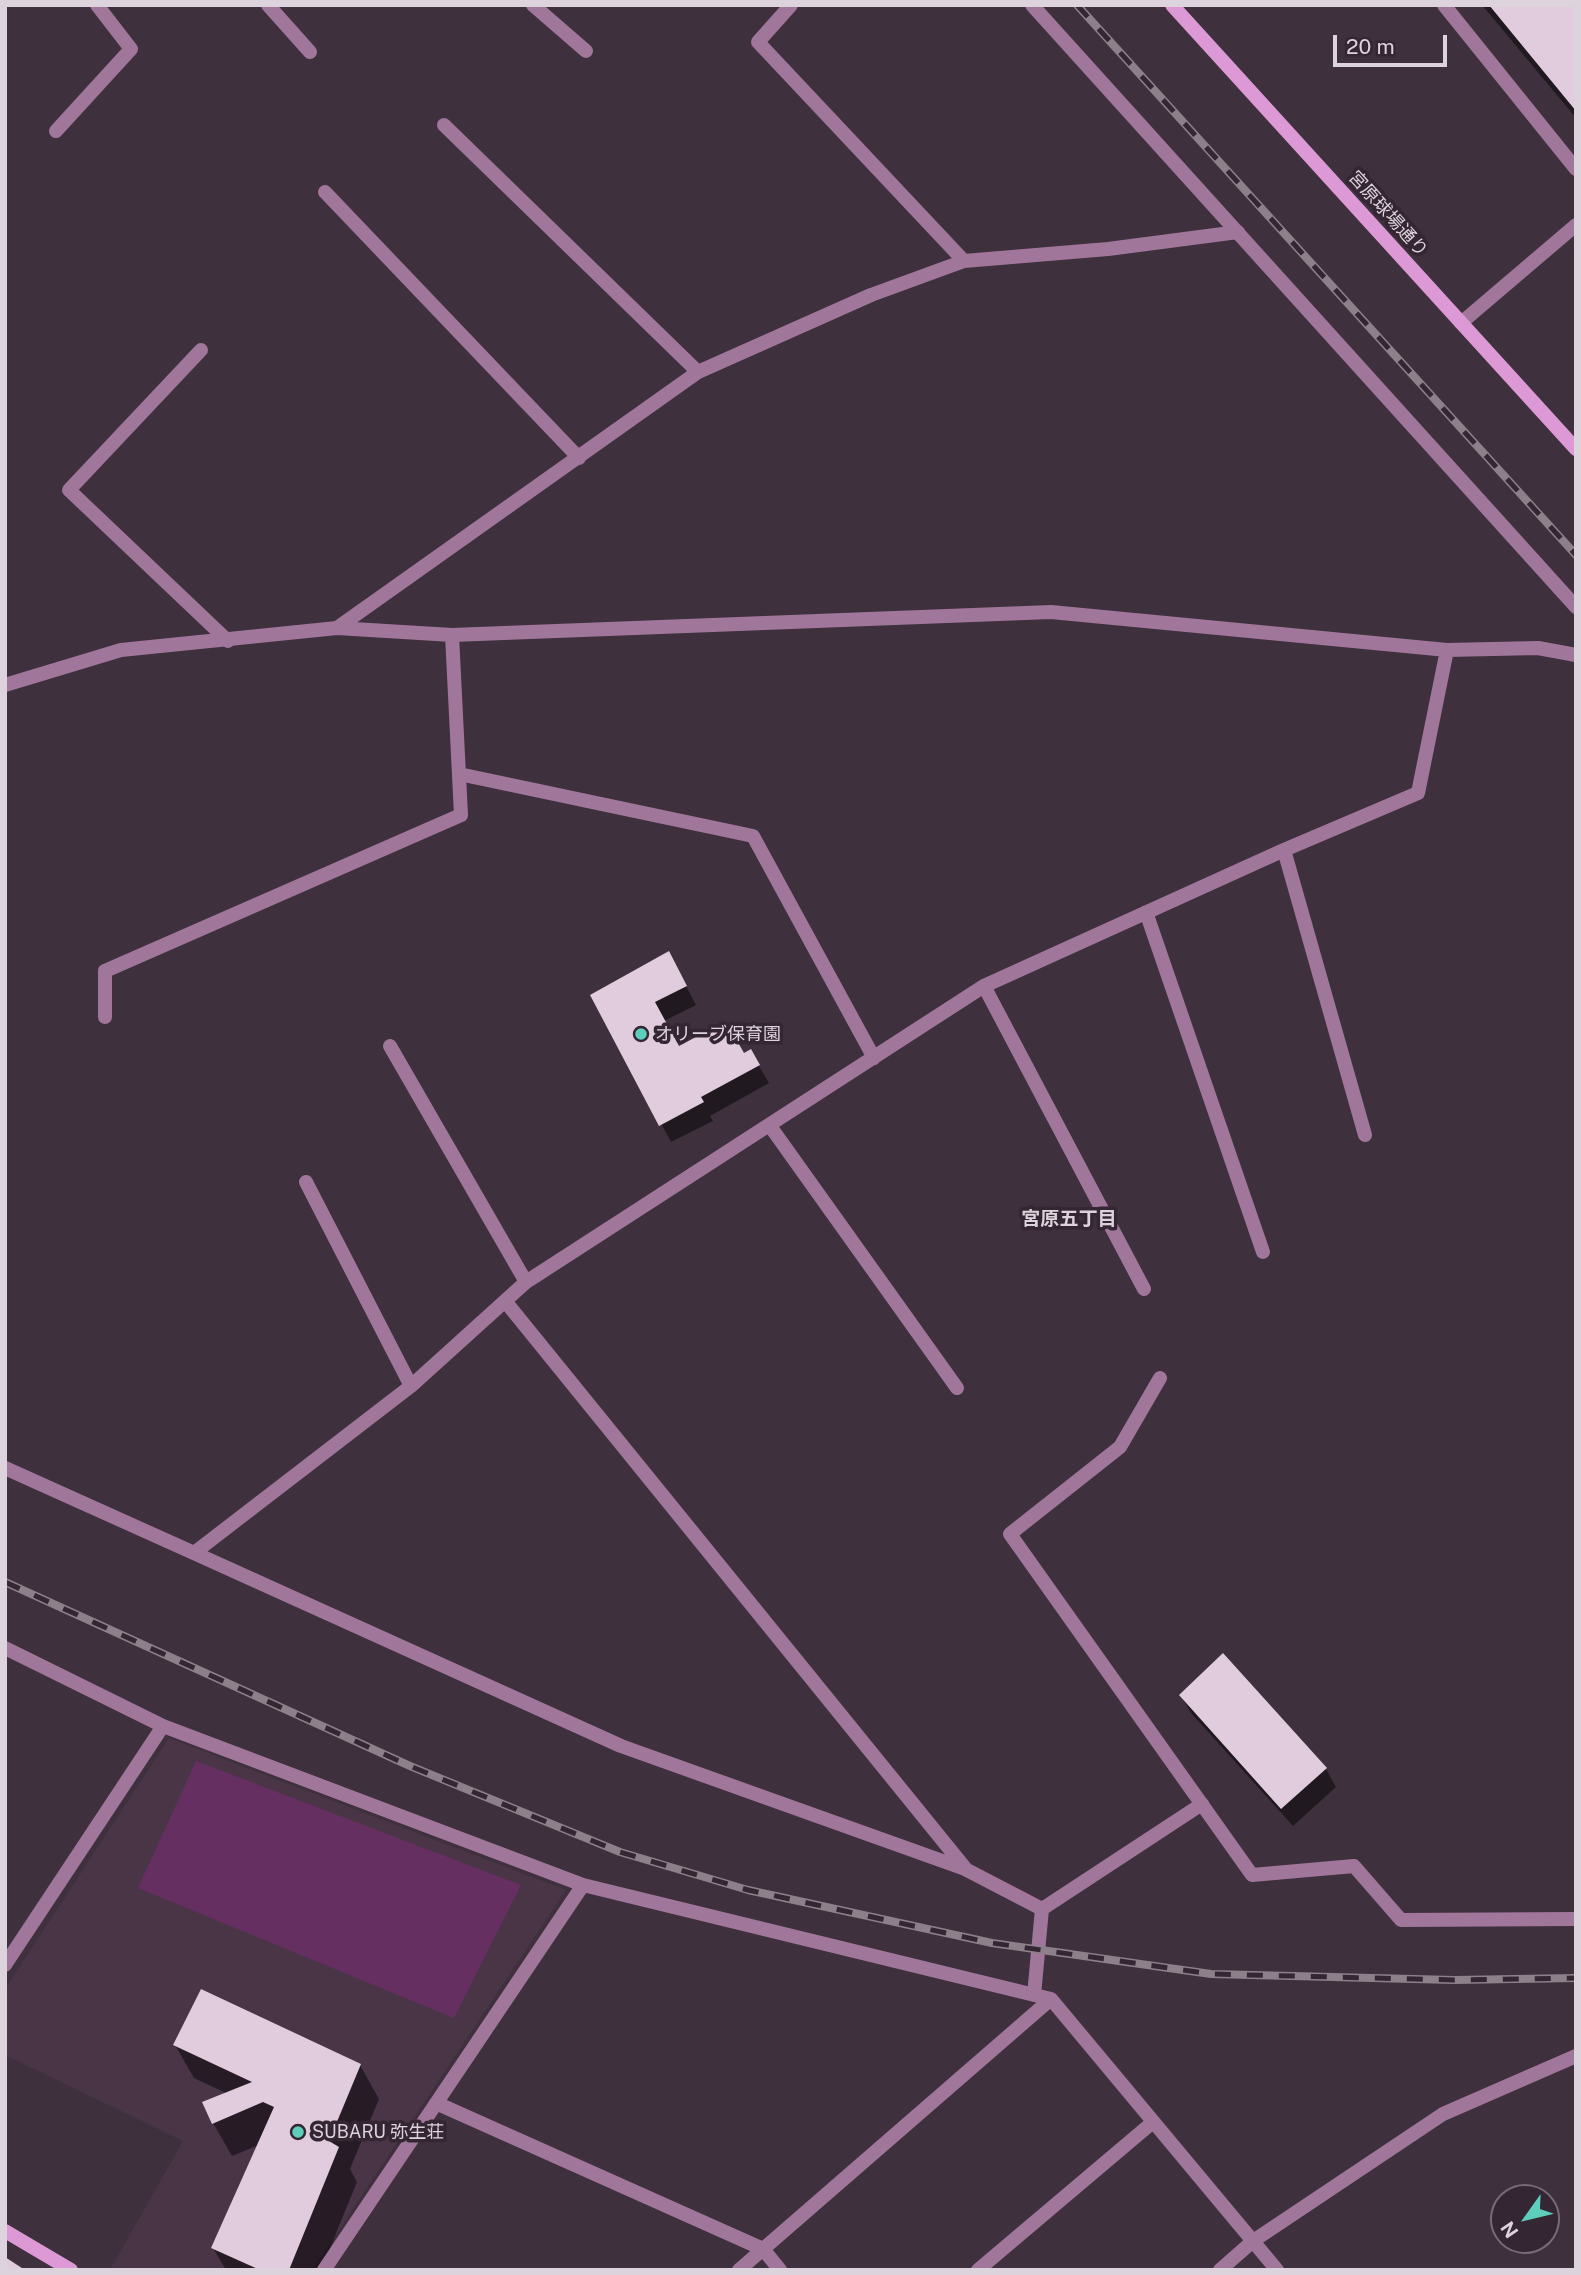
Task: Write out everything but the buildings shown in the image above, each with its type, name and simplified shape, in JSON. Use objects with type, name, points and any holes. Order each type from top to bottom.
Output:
[{"type":"street","points":[[56,131],[131,49],[97,5]]},
{"type":"street","points":[[268,5],[310,52]]},
{"type":"street","points":[[533,5],[586,51]]},
{"type":"street","points":[[791,5],[758,42],[964,261]]},
{"type":"street","points":[[1032,5],[1576,607]]},
{"type":"street","name":"宮原球場通り","points":[[1172,5],[1576,449]]},
{"type":"street","points":[[1444,5],[1576,169]]},
{"type":"street","points":[[444,125],[698,372]]},
{"type":"street","points":[[325,192],[579,458]]},
{"type":"street","points":[[1461,323],[1576,225]]},
{"type":"street","points":[[337,628],[698,372],[871,295],[964,261],[1108,249],[1238,232]]},
{"type":"street","points":[[201,350],[69,490],[228,641]]},
{"type":"street","points":[[5,685],[121,650],[337,628],[452,635],[1051,612],[1447,650],[1538,648],[1576,655]]},
{"type":"street","points":[[105,1017],[105,971],[461,815],[452,635]]},
{"type":"street","points":[[194,1553],[411,1386],[526,1282],[984,986],[1284,849],[1418,793],[1447,650]]},
{"type":"street","points":[[459,774],[753,836],[873,1058]]},
{"type":"street","points":[[1284,849],[1365,1135]]},
{"type":"street","points":[[1146,912],[1263,1252]]},
{"type":"street","points":[[984,986],[1144,1289]]},
{"type":"street","points":[[390,1046],[526,1282]]},
{"type":"street","points":[[770,1126],[957,1388]]},
{"type":"street","points":[[306,1182],[411,1386]]},
{"type":"street","points":[[505,1301],[965,1869]]},
{"type":"street","points":[[1160,1378],[1120,1447],[1010,1534],[1252,1875],[1354,1866],[1401,1920],[1576,1919]]},
{"type":"street","points":[[5,1468],[621,1746],[965,1869],[1042,1909]]},
{"type":"street","points":[[5,1648],[163,1726],[583,1885],[1051,1999],[1277,2270]]},
{"type":"street","points":[[5,1965],[163,1726]]},
{"type":"street","points":[[1042,1909],[1202,1804]]},
{"type":"street","points":[[324,2270],[583,1885]]},
{"type":"street","points":[[1034,1996],[1042,1909]]},
{"type":"street","points":[[739,2270],[1051,1999]]},
{"type":"street","points":[[1220,2270],[1253,2241],[1443,2114],[1576,2056]]},
{"type":"street","points":[[436,2102],[763,2249],[780,2270]]},
{"type":"street","points":[[978,2270],[1153,2122]]},
{"type":"street","points":[[5,2231],[71,2270]]},
{"type":"shaded area","points":[[169,1738],[566,1890],[312,2270],[110,2270],[183,2141],[5,2055],[5,1989]]},
{"type":"shaded area","points":[[196,1761],[521,1885],[454,2018],[138,1888]]},
{"type":"railway","points":[[1077,5],[1576,555]]},
{"type":"railway","points":[[5,1582],[410,1766],[620,1852],[748,1890],[992,1943],[1211,1974],[1454,1980],[1576,1978]]},
{"type":"place","name":"オリーブ保育園","points":[[641,1034]]},
{"type":"place","name":"SUBARU 弥生荘","points":[[298,2132]]},
{"type":"district","name":"宮原五丁目","points":[[1069,1219]]}]
